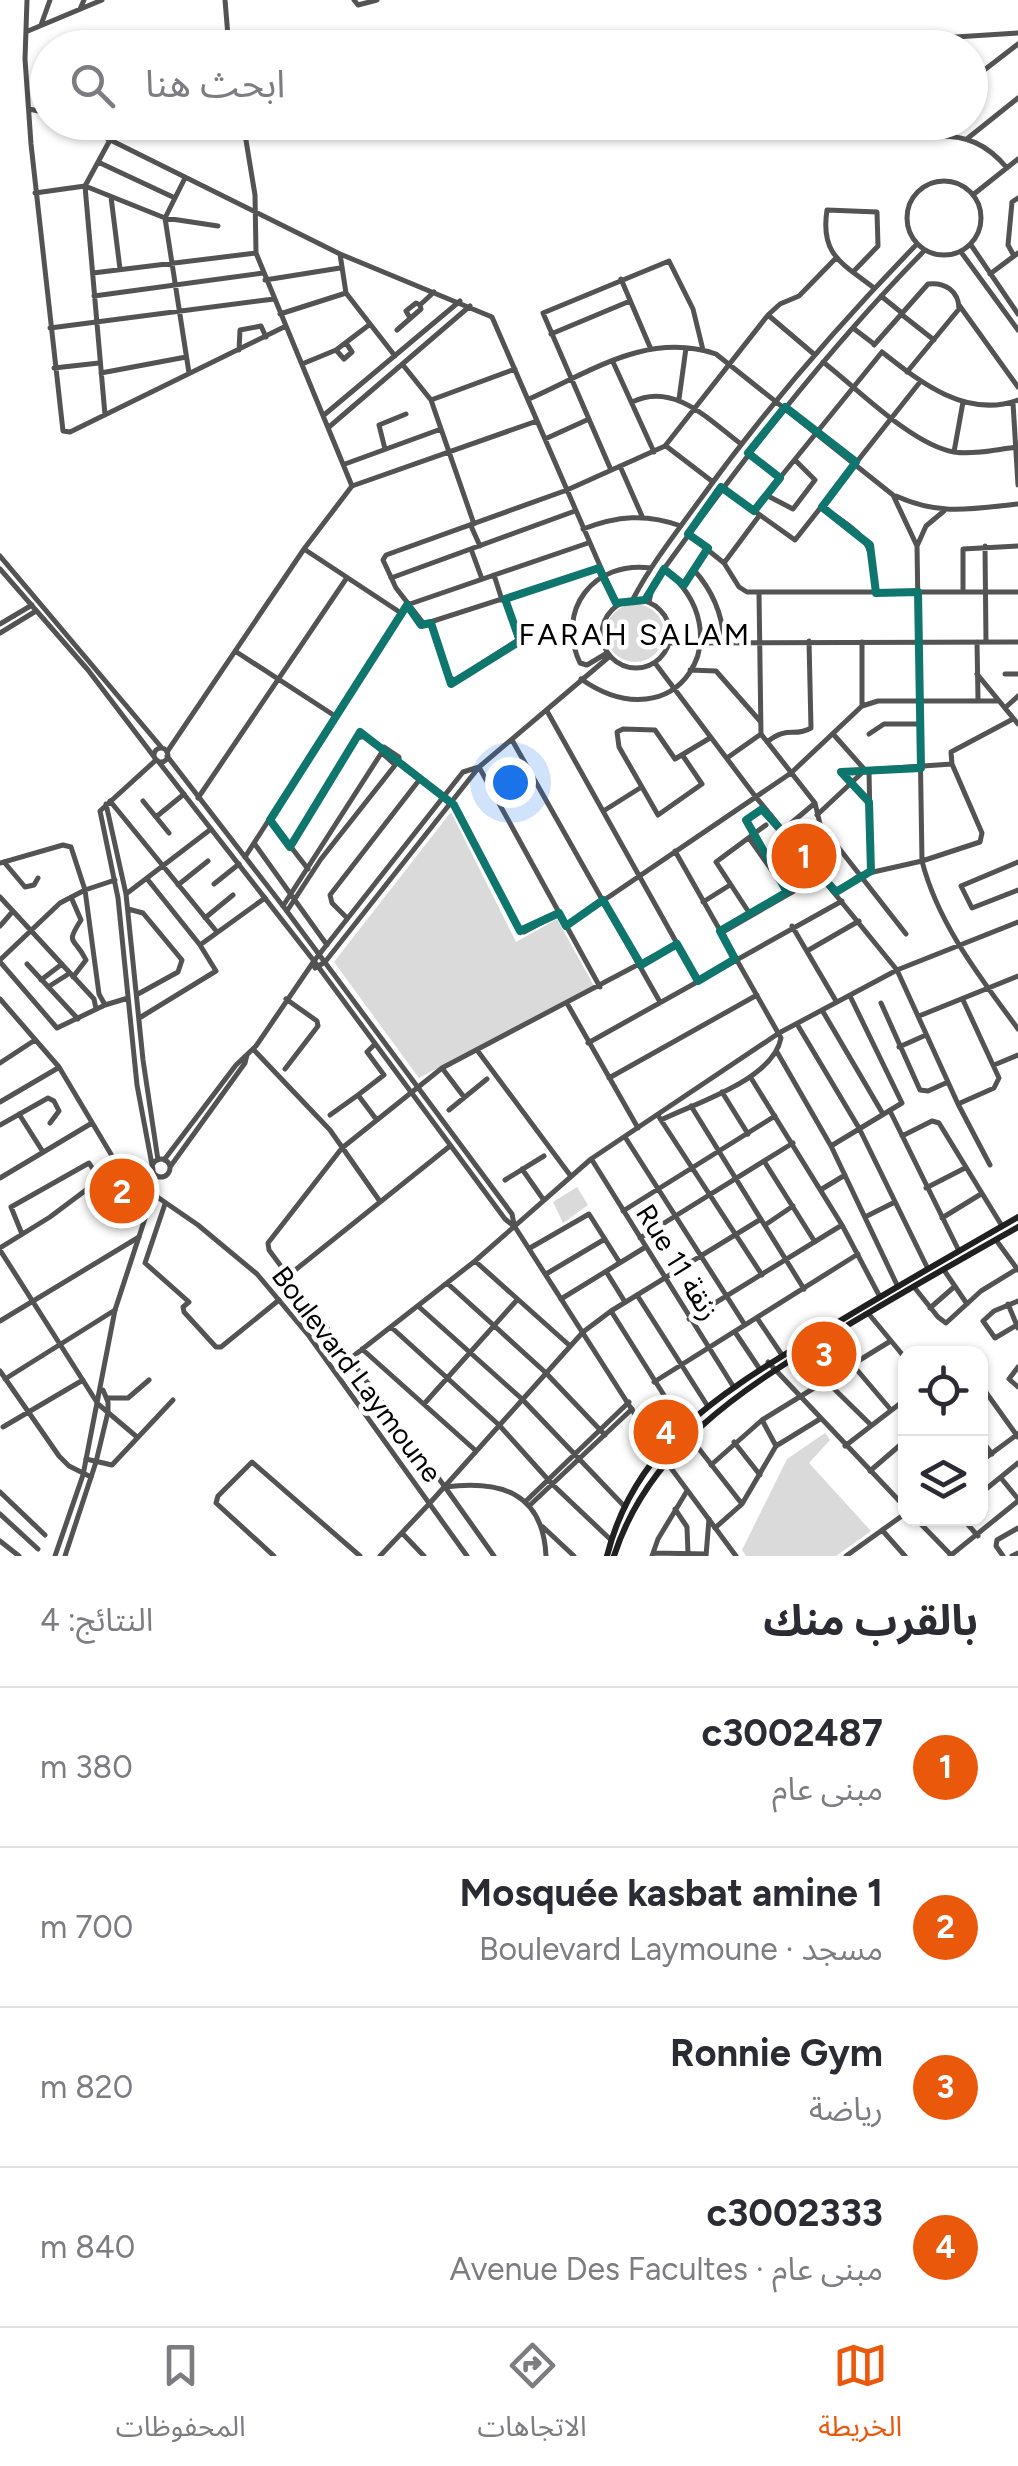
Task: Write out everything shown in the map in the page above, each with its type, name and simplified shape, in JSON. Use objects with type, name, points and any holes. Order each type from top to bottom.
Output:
[{"type":"main road","points":[[610,1556],[666,1461],[714,1412],[773,1370],[868,1313],[898,1287],[1018,1216]]},
{"type":"main road","points":[[610,1556],[611,1540],[626,1507],[659,1452],[707,1405],[768,1362],[1018,1227]]},
{"type":"street","points":[[27,0],[25,58],[30,109]]},
{"type":"street","points":[[41,24],[50,0]]},
{"type":"street","points":[[80,9],[84,0]]},
{"type":"street","points":[[28,31],[102,0]]},
{"type":"street","points":[[225,0],[228,30]]},
{"type":"street","points":[[354,0],[358,5],[377,0]]},
{"type":"street","points":[[988,35],[1018,33]]},
{"type":"street","points":[[988,67],[1018,44]]},
{"type":"street","points":[[988,122],[1018,98]]},
{"type":"street","points":[[32,140],[63,431],[70,432],[286,326]]},
{"type":"street","points":[[105,415],[85,186],[110,140],[340,254],[492,317],[617,605]]},
{"type":"street","points":[[246,140],[255,196],[256,253],[352,486]]},
{"type":"street","points":[[972,140],[988,148],[1007,168]]},
{"type":"street","points":[[974,194],[1018,159]]},
{"type":"street","points":[[98,162],[175,198]]},
{"type":"street","points":[[185,178],[165,218],[190,373]]},
{"type":"street","points":[[952,180],[974,194],[980,218],[971,245],[941,256],[924,252],[912,236],[909,215],[921,188],[931,182],[952,180]]},
{"type":"street","points":[[35,193],[85,186],[165,218],[218,226]]},
{"type":"street","points":[[111,197],[120,269]]},
{"type":"street","points":[[990,274],[1016,254],[1008,241],[1012,202],[1018,198]]},
{"type":"street","points":[[852,272],[878,246],[878,212],[827,210],[825,242],[836,258],[852,272],[874,288]]},
{"type":"street","points":[[633,599],[680,526],[776,399],[917,244]]},
{"type":"street","points":[[971,245],[1018,314],[1010,319]]},
{"type":"street","points":[[649,602],[650,589],[748,452],[881,296],[924,252]]},
{"type":"street","points":[[960,252],[1018,330]]},
{"type":"street","points":[[93,273],[256,253]]},
{"type":"street","points":[[340,254],[346,294],[396,356]]},
{"type":"street","points":[[651,568],[624,567],[601,572],[431,624],[420,623],[390,578],[384,560],[386,555],[567,490],[665,446],[768,315],[780,304],[799,296],[836,258]]},
{"type":"street","points":[[611,470],[543,316],[545,311],[665,261],[672,263],[700,329],[703,350]]},
{"type":"street","points":[[94,296],[340,268]]},
{"type":"street","points":[[621,278],[650,347]]},
{"type":"street","points":[[874,345],[924,288],[932,284],[950,288],[1018,387]]},
{"type":"street","points":[[397,330],[410,318],[406,311],[416,303],[420,306],[434,292]]},
{"type":"street","points":[[280,314],[346,294]]},
{"type":"street","points":[[881,296],[934,340]]},
{"type":"street","points":[[50,328],[274,299]]},
{"type":"street","points":[[551,334],[630,300]]},
{"type":"street","points":[[324,414],[460,301]]},
{"type":"street","points":[[329,427],[470,306]]},
{"type":"street","points":[[907,372],[960,306]]},
{"type":"street","points":[[768,315],[815,355]]},
{"type":"street","points":[[302,364],[336,350],[370,325]]},
{"type":"street","points":[[240,350],[240,330],[261,326],[266,337]]},
{"type":"street","points":[[853,328],[935,392],[963,402],[1016,401],[1018,485]]},
{"type":"street","points":[[336,350],[344,359],[352,352],[346,343]]},
{"type":"street","points":[[529,400],[650,347],[703,350],[731,363],[893,495],[944,511],[1018,504]]},
{"type":"street","points":[[679,399],[686,347]]},
{"type":"street","points":[[724,563],[766,496],[882,352]]},
{"type":"street","points":[[100,373],[186,357]]},
{"type":"street","points":[[613,362],[654,452]]},
{"type":"street","points":[[823,362],[893,418],[954,452],[1017,447]]},
{"type":"street","points":[[54,368],[98,363]]},
{"type":"street","points":[[403,366],[432,400],[480,546]]},
{"type":"street","points":[[432,400],[515,368]]},
{"type":"street","points":[[665,446],[795,540],[920,382]]},
{"type":"street","points":[[632,402],[651,395],[679,399],[741,444]]},
{"type":"street","points":[[954,452],[963,402]]},
{"type":"street","points":[[385,449],[379,425],[406,414]]},
{"type":"street","points":[[545,439],[589,419]]},
{"type":"street","points":[[155,1173],[137,1085],[118,898],[100,811],[165,752],[304,549],[352,486],[538,420]]},
{"type":"street","points":[[344,464],[441,429]]},
{"type":"street","points":[[748,452],[780,478]]},
{"type":"street","points":[[766,496],[794,509],[815,480],[796,461]]},
{"type":"street","points":[[620,466],[642,516]]},
{"type":"street","points":[[893,495],[917,546],[922,861],[936,904],[1018,1029]]},
{"type":"street","points":[[822,507],[870,545],[876,593]]},
{"type":"street","points":[[390,578],[575,511]]},
{"type":"street","points":[[917,546],[926,526],[944,511]]},
{"type":"street","points":[[583,529],[642,516],[680,526]]},
{"type":"street","points":[[688,534],[724,563],[742,591],[1018,592]]},
{"type":"street","points":[[245,857],[407,604],[588,543]]},
{"type":"street","points":[[985,546],[986,642]]},
{"type":"street","points":[[963,592],[963,548],[1018,546]]},
{"type":"street","points":[[683,586],[708,548]]},
{"type":"street","points":[[304,549],[401,613]]},
{"type":"street","points":[[471,549],[482,579]]},
{"type":"street","points":[[0,556],[165,752],[285,908],[512,1214],[515,1227]]},
{"type":"street","points":[[0,569],[102,688],[316,964],[504,1219],[515,1227],[659,1452],[736,1556]]},
{"type":"street","points":[[581,679],[627,701],[649,701],[672,689],[690,670],[701,642],[696,610],[683,586],[664,569]]},
{"type":"street","points":[[694,570],[712,594],[723,624],[724,640]]},
{"type":"street","points":[[601,572],[578,604],[572,637],[583,666],[608,655]]},
{"type":"street","points":[[431,624],[449,678],[456,680],[518,640],[494,576]]},
{"type":"street","points":[[198,798],[346,580]]},
{"type":"street","points":[[758,593],[761,734],[815,803],[820,824],[906,934]]},
{"type":"street","points":[[633,599],[649,602],[665,615],[670,643],[654,663],[636,668],[617,663],[608,655],[602,627],[617,605],[633,599]]},
{"type":"street","points":[[0,624],[34,608]]},
{"type":"street","points":[[0,633],[34,608]]},
{"type":"street","points":[[767,742],[779,732],[804,732],[811,728],[809,641]]},
{"type":"street","points":[[862,642],[862,706]]},
{"type":"street","points":[[977,642],[978,700]]},
{"type":"street","points":[[670,643],[1018,642]]},
{"type":"street","points":[[236,651],[335,716]]},
{"type":"street","points":[[55,1556],[83,1474],[115,1310],[140,1236],[148,1190],[161,1160],[247,1056],[307,970],[325,962],[479,767],[608,655]]},
{"type":"street","points":[[654,663],[897,970],[990,1164]]},
{"type":"street","points":[[690,670],[716,672],[761,722]]},
{"type":"street","points":[[836,892],[871,871],[922,861],[980,842],[982,838],[952,764],[951,752],[1016,721],[977,674]]},
{"type":"street","points":[[1006,674],[1018,674]]},
{"type":"street","points":[[1005,708],[1018,696]]},
{"type":"street","points":[[566,926],[792,773],[862,706],[878,702],[999,701]]},
{"type":"street","points":[[547,711],[698,980]]},
{"type":"street","points":[[870,734],[884,724],[921,724]]},
{"type":"street","points":[[683,756],[702,785],[658,815],[619,746],[619,730],[655,730],[674,758],[710,738]]},
{"type":"street","points":[[728,758],[761,734]]},
{"type":"street","points":[[834,735],[867,770],[871,871]]},
{"type":"street","points":[[290,847],[357,738],[365,736],[382,750]]},
{"type":"street","points":[[512,740],[660,1002]]},
{"type":"street","points":[[285,908],[382,750],[388,747],[399,756],[398,763],[309,870]]},
{"type":"street","points":[[156,760],[156,750],[165,752]]},
{"type":"street","points":[[398,763],[443,797]]},
{"type":"street","points":[[818,815],[867,770],[952,764]]},
{"type":"street","points":[[316,964],[319,954],[463,772],[479,767]]},
{"type":"street","points":[[479,767],[600,988]]},
{"type":"street","points":[[347,919],[332,904],[330,894],[420,779]]},
{"type":"street","points":[[852,784],[869,802]]},
{"type":"street","points":[[605,810],[640,787]]},
{"type":"street","points":[[156,817],[184,794]]},
{"type":"street","points":[[143,801],[169,834]]},
{"type":"street","points":[[452,802],[518,930],[524,932],[559,913]]},
{"type":"street","points":[[108,803],[218,932]]},
{"type":"street","points":[[108,803],[126,894],[161,1160],[170,1166]]},
{"type":"street","points":[[784,830],[815,803]]},
{"type":"street","points":[[345,810],[354,816]]},
{"type":"street","points":[[340,818],[341,823],[348,824]]},
{"type":"street","points":[[270,820],[309,870]]},
{"type":"street","points":[[750,914],[716,862],[766,825]]},
{"type":"street","points":[[118,898],[148,880],[211,829]]},
{"type":"street","points":[[749,838],[787,892]]},
{"type":"street","points":[[254,843],[326,945]]},
{"type":"street","points":[[38,878],[34,886],[25,886],[2,862],[68,844],[84,890],[99,994],[105,1005]]},
{"type":"street","points":[[772,866],[798,847]]},
{"type":"street","points":[[659,1117],[692,1106],[750,1077],[776,1052],[779,1033],[674,851]]},
{"type":"street","points":[[178,885],[208,861]]},
{"type":"street","points":[[1018,862],[961,886],[972,908],[1018,890]]},
{"type":"street","points":[[214,884],[239,864]]},
{"type":"street","points":[[114,880],[60,903],[0,961],[56,1028],[128,998]]},
{"type":"street","points":[[130,1020],[214,973],[215,968],[148,880]]},
{"type":"street","points":[[721,933],[808,883]]},
{"type":"street","points":[[703,902],[731,885]]},
{"type":"street","points":[[205,918],[233,895]]},
{"type":"street","points":[[0,897],[94,999],[96,1009]]},
{"type":"street","points":[[48,988],[86,960],[70,938],[81,920],[71,897]]},
{"type":"street","points":[[200,945],[265,898]]},
{"type":"street","points":[[588,1042],[842,901]]},
{"type":"street","points":[[128,910],[143,913],[182,960],[178,972],[138,994]]},
{"type":"street","points":[[0,926],[13,911]]},
{"type":"street","points":[[807,950],[859,921]]},
{"type":"street","points":[[351,1358],[475,1261],[591,1159],[779,1033],[897,970],[1018,922]]},
{"type":"street","points":[[792,926],[836,1002]]},
{"type":"street","points":[[342,1148],[442,1068],[568,1005],[677,944]]},
{"type":"street","points":[[27,964],[78,1018]]},
{"type":"street","points":[[41,980],[62,964]]},
{"type":"street","points":[[918,1017],[1018,976]]},
{"type":"street","points":[[609,1078],[757,995]]},
{"type":"street","points":[[831,1146],[902,1103],[850,996]]},
{"type":"street","points":[[0,999],[59,1067],[118,1166],[0,1249],[98,1404],[137,1437]]},
{"type":"street","points":[[285,1069],[318,1026],[317,1020],[286,999]]},
{"type":"street","points":[[958,1104],[996,1086],[999,1078],[963,1000]]},
{"type":"street","points":[[881,1003],[922,1092],[948,1082]]},
{"type":"street","points":[[568,1005],[638,1128]]},
{"type":"street","points":[[822,1010],[902,1136],[959,1252]]},
{"type":"street","points":[[796,1024],[860,1128],[928,1270]]},
{"type":"street","points":[[900,1047],[926,1036]]},
{"type":"street","points":[[0,1063],[36,1040]]},
{"type":"street","points":[[374,1045],[367,1052],[384,1075]]},
{"type":"street","points":[[252,1049],[320,1118],[380,1201]]},
{"type":"street","points":[[478,1050],[570,1175]]},
{"type":"street","points":[[776,1052],[831,1146],[898,1287]]},
{"type":"street","points":[[994,1065],[1018,1054]]},
{"type":"street","points":[[155,1173],[167,1175],[247,1056]]},
{"type":"street","points":[[0,1102],[59,1067]]},
{"type":"street","points":[[442,1068],[464,1096]]},
{"type":"street","points":[[330,1115],[392,1069]]},
{"type":"street","points":[[750,1077],[842,1225],[882,1300]]},
{"type":"street","points":[[448,1110],[486,1079]]},
{"type":"street","points":[[722,1092],[748,1134]]},
{"type":"street","points":[[358,1095],[376,1120]]},
{"type":"street","points":[[0,1125],[51,1098],[59,1111],[50,1123]]},
{"type":"street","points":[[692,1106],[804,1288]]},
{"type":"street","points":[[19,1114],[43,1152]]},
{"type":"street","points":[[622,1211],[775,1116]]},
{"type":"street","points":[[659,1117],[762,1275]]},
{"type":"street","points":[[902,1136],[936,1121],[1002,1226]]},
{"type":"street","points":[[0,1178],[92,1123]]},
{"type":"street","points":[[624,1137],[745,1325]]},
{"type":"street","points":[[640,1238],[793,1144]]},
{"type":"street","points":[[289,1275],[450,1146]]},
{"type":"street","name":"Boulevard Laymoune","points":[[342,1148],[268,1243],[269,1250],[494,1556]]},
{"type":"street","points":[[505,1180],[544,1156]]},
{"type":"street","name":"Rue 11 زنقة","points":[[591,1159],[733,1386]]},
{"type":"street","points":[[764,1161],[815,1242]]},
{"type":"street","points":[[22,1234],[11,1207],[89,1163],[100,1180]]},
{"type":"street","name":"Boulevard Laymoune","points":[[118,1166],[257,1274],[467,1556]]},
{"type":"street","points":[[926,1188],[965,1168]]},
{"type":"street","points":[[522,1169],[543,1199]]},
{"type":"street","points":[[821,1190],[845,1175]]},
{"type":"street","points":[[942,1218],[981,1194]]},
{"type":"street","points":[[865,1217],[895,1202]]},
{"type":"street","points":[[165,1204],[145,1264],[190,1302],[183,1307],[184,1312],[216,1347],[223,1346],[279,1300]]},
{"type":"street","points":[[380,1556],[582,1332],[735,1235],[793,1206]]},
{"type":"street","points":[[530,1248],[590,1214],[620,1263]]},
{"type":"street","points":[[690,1318],[842,1225]]},
{"type":"street","points":[[0,1321],[140,1236]]},
{"type":"street","points":[[546,1274],[605,1239]]},
{"type":"street","points":[[914,1286],[946,1322],[981,1291],[1017,1269],[996,1240]]},
{"type":"street","points":[[562,1299],[646,1248]]},
{"type":"street","points":[[654,1382],[858,1254]]},
{"type":"street","points":[[475,1261],[568,1345]]},
{"type":"street","points":[[944,1270],[967,1304]]},
{"type":"street","points":[[607,1273],[625,1302]]},
{"type":"street","points":[[447,1283],[545,1372],[602,1433]]},
{"type":"street","points":[[930,1308],[955,1286]]},
{"type":"street","points":[[637,1295],[707,1405]]},
{"type":"street","points":[[424,1404],[517,1300]]},
{"type":"street","points":[[1008,1304],[1017,1327],[994,1338],[983,1325],[984,1318],[1008,1304],[1018,1301]]},
{"type":"street","points":[[418,1306],[522,1399],[626,1507]]},
{"type":"street","points":[[6,1379],[115,1310]]},
{"type":"street","points":[[611,1311],[684,1428]]},
{"type":"street","points":[[868,1313],[898,1351]]},
{"type":"street","points":[[757,1318],[782,1355]]},
{"type":"street","points":[[391,1327],[498,1425],[611,1540]]},
{"type":"street","points":[[735,1332],[759,1368]]},
{"type":"street","points":[[711,1465],[762,1420],[889,1342]]},
{"type":"street","points":[[362,1350],[475,1450]]},
{"type":"street","points":[[768,1362],[898,1501]]},
{"type":"street","points":[[852,1364],[891,1410]]},
{"type":"street","points":[[1018,1367],[1009,1379],[1018,1388]]},
{"type":"street","points":[[0,1371],[59,1456],[91,1478]]},
{"type":"street","points":[[3,1426],[82,1380]]},
{"type":"street","points":[[107,1398],[128,1398],[149,1380]]},
{"type":"street","points":[[825,1380],[871,1425]]},
{"type":"street","points":[[65,1556],[108,1412],[101,1388]]},
{"type":"street","points":[[988,1395],[1018,1436],[988,1457]]},
{"type":"street","points":[[86,1459],[112,1464],[173,1400]]},
{"type":"street","points":[[527,1504],[631,1405]]},
{"type":"street","points":[[845,1446],[898,1405]]},
{"type":"street","points":[[762,1420],[776,1446]]},
{"type":"street","points":[[715,1528],[742,1504],[776,1446],[820,1420]]},
{"type":"street","points":[[689,1436],[742,1504]]},
{"type":"street","points":[[734,1442],[760,1476]]},
{"type":"street","points":[[870,1471],[898,1449]]},
{"type":"street","points":[[988,1449],[992,1454]]},
{"type":"street","points":[[274,1556],[216,1506],[218,1496],[248,1464],[256,1464],[360,1556]]},
{"type":"street","points":[[988,1488],[1018,1464]]},
{"type":"street","points":[[923,1526],[951,1556],[1018,1500],[1000,1478]]},
{"type":"street","points":[[445,1487],[484,1484],[500,1488],[527,1504],[540,1525],[574,1556]]},
{"type":"street","points":[[688,1491],[653,1555],[706,1555],[708,1519]]},
{"type":"street","points":[[0,1492],[45,1535]]},
{"type":"street","points":[[675,1509],[687,1527],[688,1554]]},
{"type":"street","points":[[0,1514],[38,1550]]},
{"type":"street","points":[[846,1556],[898,1517]]},
{"type":"street","points":[[540,1525],[546,1556]]},
{"type":"street","points":[[969,1526],[978,1536]]},
{"type":"street","points":[[1003,1556],[996,1546],[997,1540],[1018,1528]]},
{"type":"street","points":[[882,1530],[903,1555]]},
{"type":"street","points":[[402,1533],[424,1556]]},
{"type":"street","points":[[0,1541],[18,1556]]},
{"type":"highlighted area","points":[[785,407],[856,462],[822,507],[870,545],[876,593],[918,592],[921,768],[841,772],[869,802],[871,871],[836,892],[762,809],[746,820],[787,892],[720,931],[735,959],[698,981],[677,944],[641,965],[603,900],[566,926],[559,913],[520,931],[454,805],[360,732],[290,847],[270,820],[407,605],[421,625],[431,623],[451,684],[520,641],[505,599],[599,568],[616,603],[645,600],[664,569],[684,585],[708,548],[688,534],[721,487],[754,511],[780,478],[748,453]]},
{"type":"shaded area","points":[[635,604],[656,612],[664,633],[656,654],[635,662],[614,654],[606,633],[614,612]]},
{"type":"shaded area","points":[[451,812],[516,942],[557,919],[594,986],[419,1078],[334,962]]},
{"type":"shaded area","points":[[577,1187],[588,1205],[563,1223],[553,1202]]},
{"type":"shaded area","points":[[825,1433],[830,1440],[809,1463],[871,1531],[836,1556],[746,1556],[742,1550],[787,1459]]},
{"type":"place","name":"c3002487","points":[[804,856]]},
{"type":"place","name":"Mosquée kasbat amine 1","points":[[122,1191]]},
{"type":"place","name":"Ronnie Gym","points":[[824,1354]]},
{"type":"place","name":"c3002333","points":[[666,1432]]},
{"type":"district","name":"FARAH SALAM","points":[[635,634]]}]
